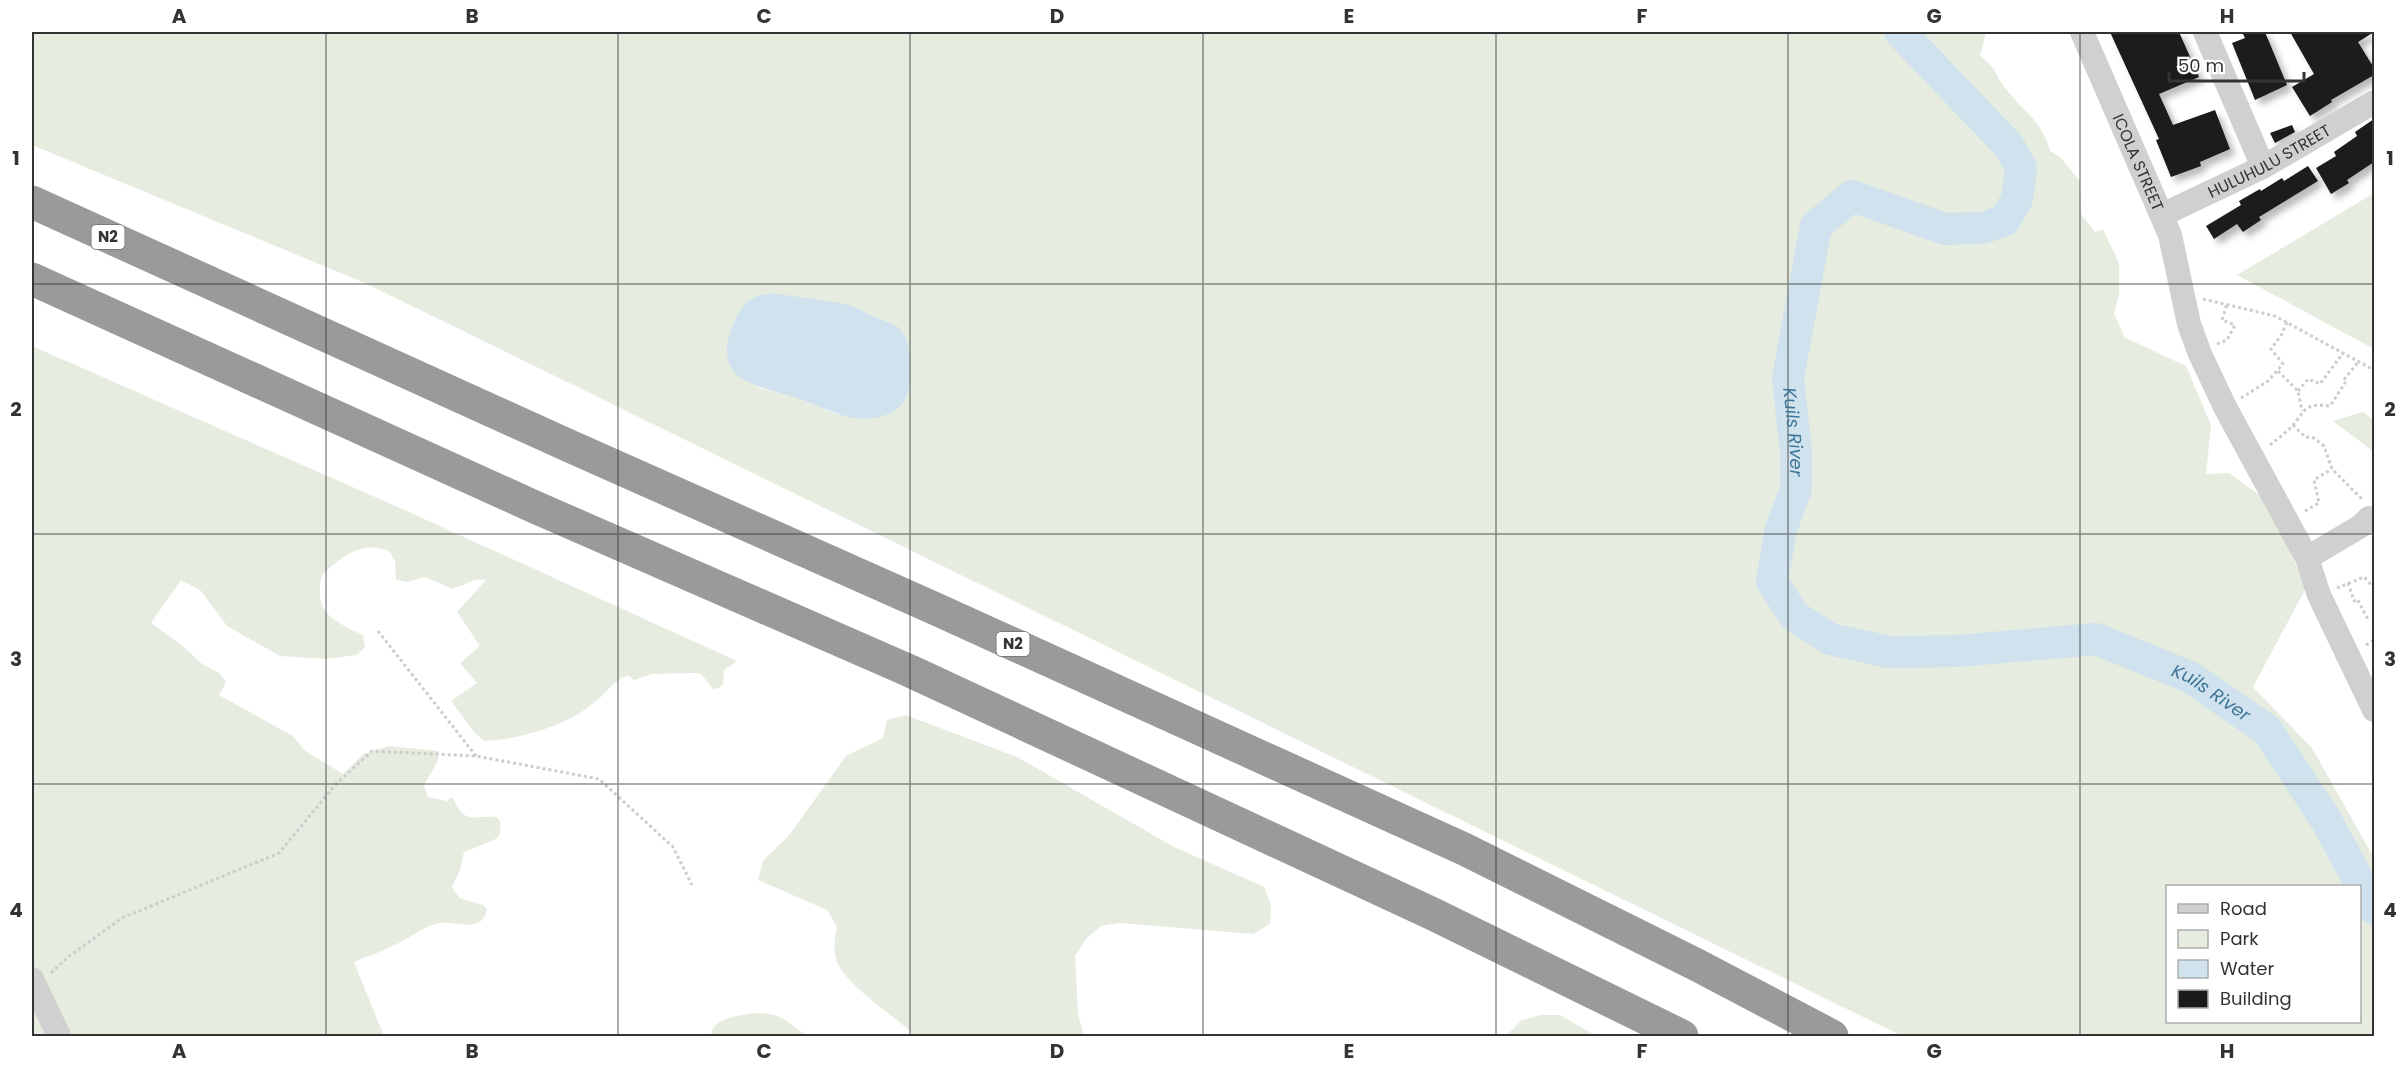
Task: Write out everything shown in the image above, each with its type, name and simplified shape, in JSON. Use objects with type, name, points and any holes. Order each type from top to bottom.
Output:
[{"type":"highway","points":[[32,184],[129,231],[185,271]]},
{"type":"highway","name":"N2","points":[[32,202],[1464,849],[1697,965],[1832,1036]]},
{"type":"highway","points":[[32,279],[537,508],[920,676],[1433,914],[1682,1036]]},
{"type":"highway","points":[[32,290],[159,337]]},
{"type":"street","name":"ICOLA STREET","points":[[2082,32],[2170,236],[2189,324],[2200,354],[2225,407],[2307,558],[2319,595],[2374,710]]},
{"type":"street","points":[[2205,32],[2264,167]]},
{"type":"street","name":"HULUHULU STREET","points":[[2162,215],[2264,167],[2374,102]]},
{"type":"street","points":[[2307,558],[2361,526],[2369,518]]},
{"type":"street","points":[[34,983],[59,1036]]},
{"type":"path","points":[[2184,298],[2227,304],[2264,313],[2287,322],[2374,370]]},
{"type":"path","points":[[2200,354],[2230,336],[2235,325],[2222,320],[2227,304]]},
{"type":"path","points":[[2225,407],[2268,381],[2278,371],[2283,364],[2271,349],[2287,322]]},
{"type":"path","points":[[2298,391],[2308,379],[2320,384],[2343,352]]},
{"type":"path","points":[[2253,456],[2293,425],[2308,406],[2330,406],[2345,383],[2343,381],[2359,361]]},
{"type":"path","points":[[2278,371],[2298,391],[2302,411]]},
{"type":"path","points":[[2293,425],[2305,437],[2314,438],[2324,446],[2332,469],[2361,496],[2369,518]]},
{"type":"path","points":[[2286,518],[2319,503],[2314,480],[2332,469]]},
{"type":"path","points":[[2319,595],[2364,578],[2374,588]]},
{"type":"path","points":[[2348,583],[2354,601],[2357,599],[2369,621]]},
{"type":"path","points":[[378,631],[476,756]]},
{"type":"path","points":[[34,983],[122,918],[279,852],[336,784],[372,751],[476,756],[598,779],[673,847],[692,885]]},
{"type":"green space","points":[[32,32],[1986,32],[1980,56],[1990,64],[2012,97],[2037,124],[2047,140],[2050,151],[2060,157],[2080,181],[2081,214],[2095,232],[2103,229],[2119,263],[2119,295],[2114,313],[2124,337],[2186,366],[2211,425],[2206,474],[2229,473],[2269,502],[2306,588],[2253,687],[2312,748],[2374,858],[2374,1036],[1902,1036],[367,284],[32,145]],"holes":[[[910,381],[906,398],[893,412],[837,414],[794,397],[757,387]]]},
{"type":"green space","points":[[2374,193],[2374,349],[2237,275]]},
{"type":"green space","points":[[32,346],[391,504],[737,661],[724,670],[723,684],[719,688],[713,689],[701,674],[695,673],[652,674],[634,680],[629,676],[623,677],[595,702],[568,719],[526,735],[484,741],[474,732],[451,701],[477,683],[460,663],[480,646],[457,612],[486,580],[475,580],[452,589],[425,577],[407,582],[396,580],[395,561],[389,551],[370,547],[353,552],[322,575],[320,598],[328,614],[342,625],[363,635],[365,647],[357,655],[326,659],[280,656],[227,626],[201,591],[181,580],[151,623],[184,647],[202,664],[219,673],[226,682],[219,695],[293,736],[304,750],[343,774],[363,754],[388,746],[439,751],[437,763],[424,785],[428,797],[447,801],[452,797],[462,813],[468,817],[495,817],[499,820],[501,826],[499,836],[464,852],[460,870],[452,887],[459,898],[483,905],[487,909],[480,921],[468,925],[434,924],[395,945],[354,962],[384,1036],[32,1036]]},
{"type":"green space","points":[[2363,412],[2374,420],[2374,452],[2333,421]]},
{"type":"green space","points":[[906,715],[1019,758],[1174,847],[1264,887],[1271,905],[1270,924],[1253,934],[1120,923],[1101,926],[1086,939],[1075,956],[1078,1014],[1084,1036],[913,1036],[908,1029],[850,981],[843,972],[835,955],[837,926],[827,910],[758,880],[763,861],[790,834],[846,756],[883,738],[887,720]]},
{"type":"green space","points":[[757,1013],[780,1017],[808,1036],[711,1036],[716,1025],[722,1021]]},
{"type":"green space","points":[[1540,1015],[1560,1015],[1596,1036],[1506,1036],[1522,1020]]},
{"type":"water","points":[[772,293],[845,304],[899,328],[907,340],[910,362],[909,389],[902,405],[889,414],[873,418],[849,417],[764,388],[740,377],[732,369],[728,358],[728,344],[733,325],[748,302],[758,296]]},
{"type":"building","points":[[2110,32],[2179,32],[2199,77],[2159,94],[2173,125],[2215,110],[2230,149],[2200,162],[2201,166],[2171,177],[2156,140],[2159,139]]},
{"type":"building","points":[[2242,32],[2265,32],[2287,85],[2255,100],[2232,43],[2245,38]]},
{"type":"building","points":[[2290,32],[2374,32],[2358,42],[2374,68],[2374,75],[2331,100],[2332,102],[2310,116],[2292,87],[2314,74]]},
{"type":"building","points":[[2374,119],[2374,162],[2347,180],[2349,183],[2331,194],[2316,168],[2336,156],[2334,152],[2357,136],[2355,132]]},
{"type":"building","points":[[2292,125],[2295,132],[2275,143],[2270,133]]},
{"type":"building","points":[[2308,166],[2318,181],[2259,217],[2261,220],[2243,232],[2237,224],[2214,239],[2206,226],[2241,205],[2239,201],[2282,178],[2284,181]]},
{"type":"waterway","name":"Kuils River","points":[[1900,32],[2009,146],[2021,168],[2017,199],[2005,220],[1983,228],[1945,229],[1852,196],[1816,226],[1788,378],[1796,452],[1796,489],[1781,529],[1772,581],[1794,616],[1830,639],[1889,652],[1958,651],[2096,639],[2190,677],[2267,730],[2326,820],[2374,909]]}]
